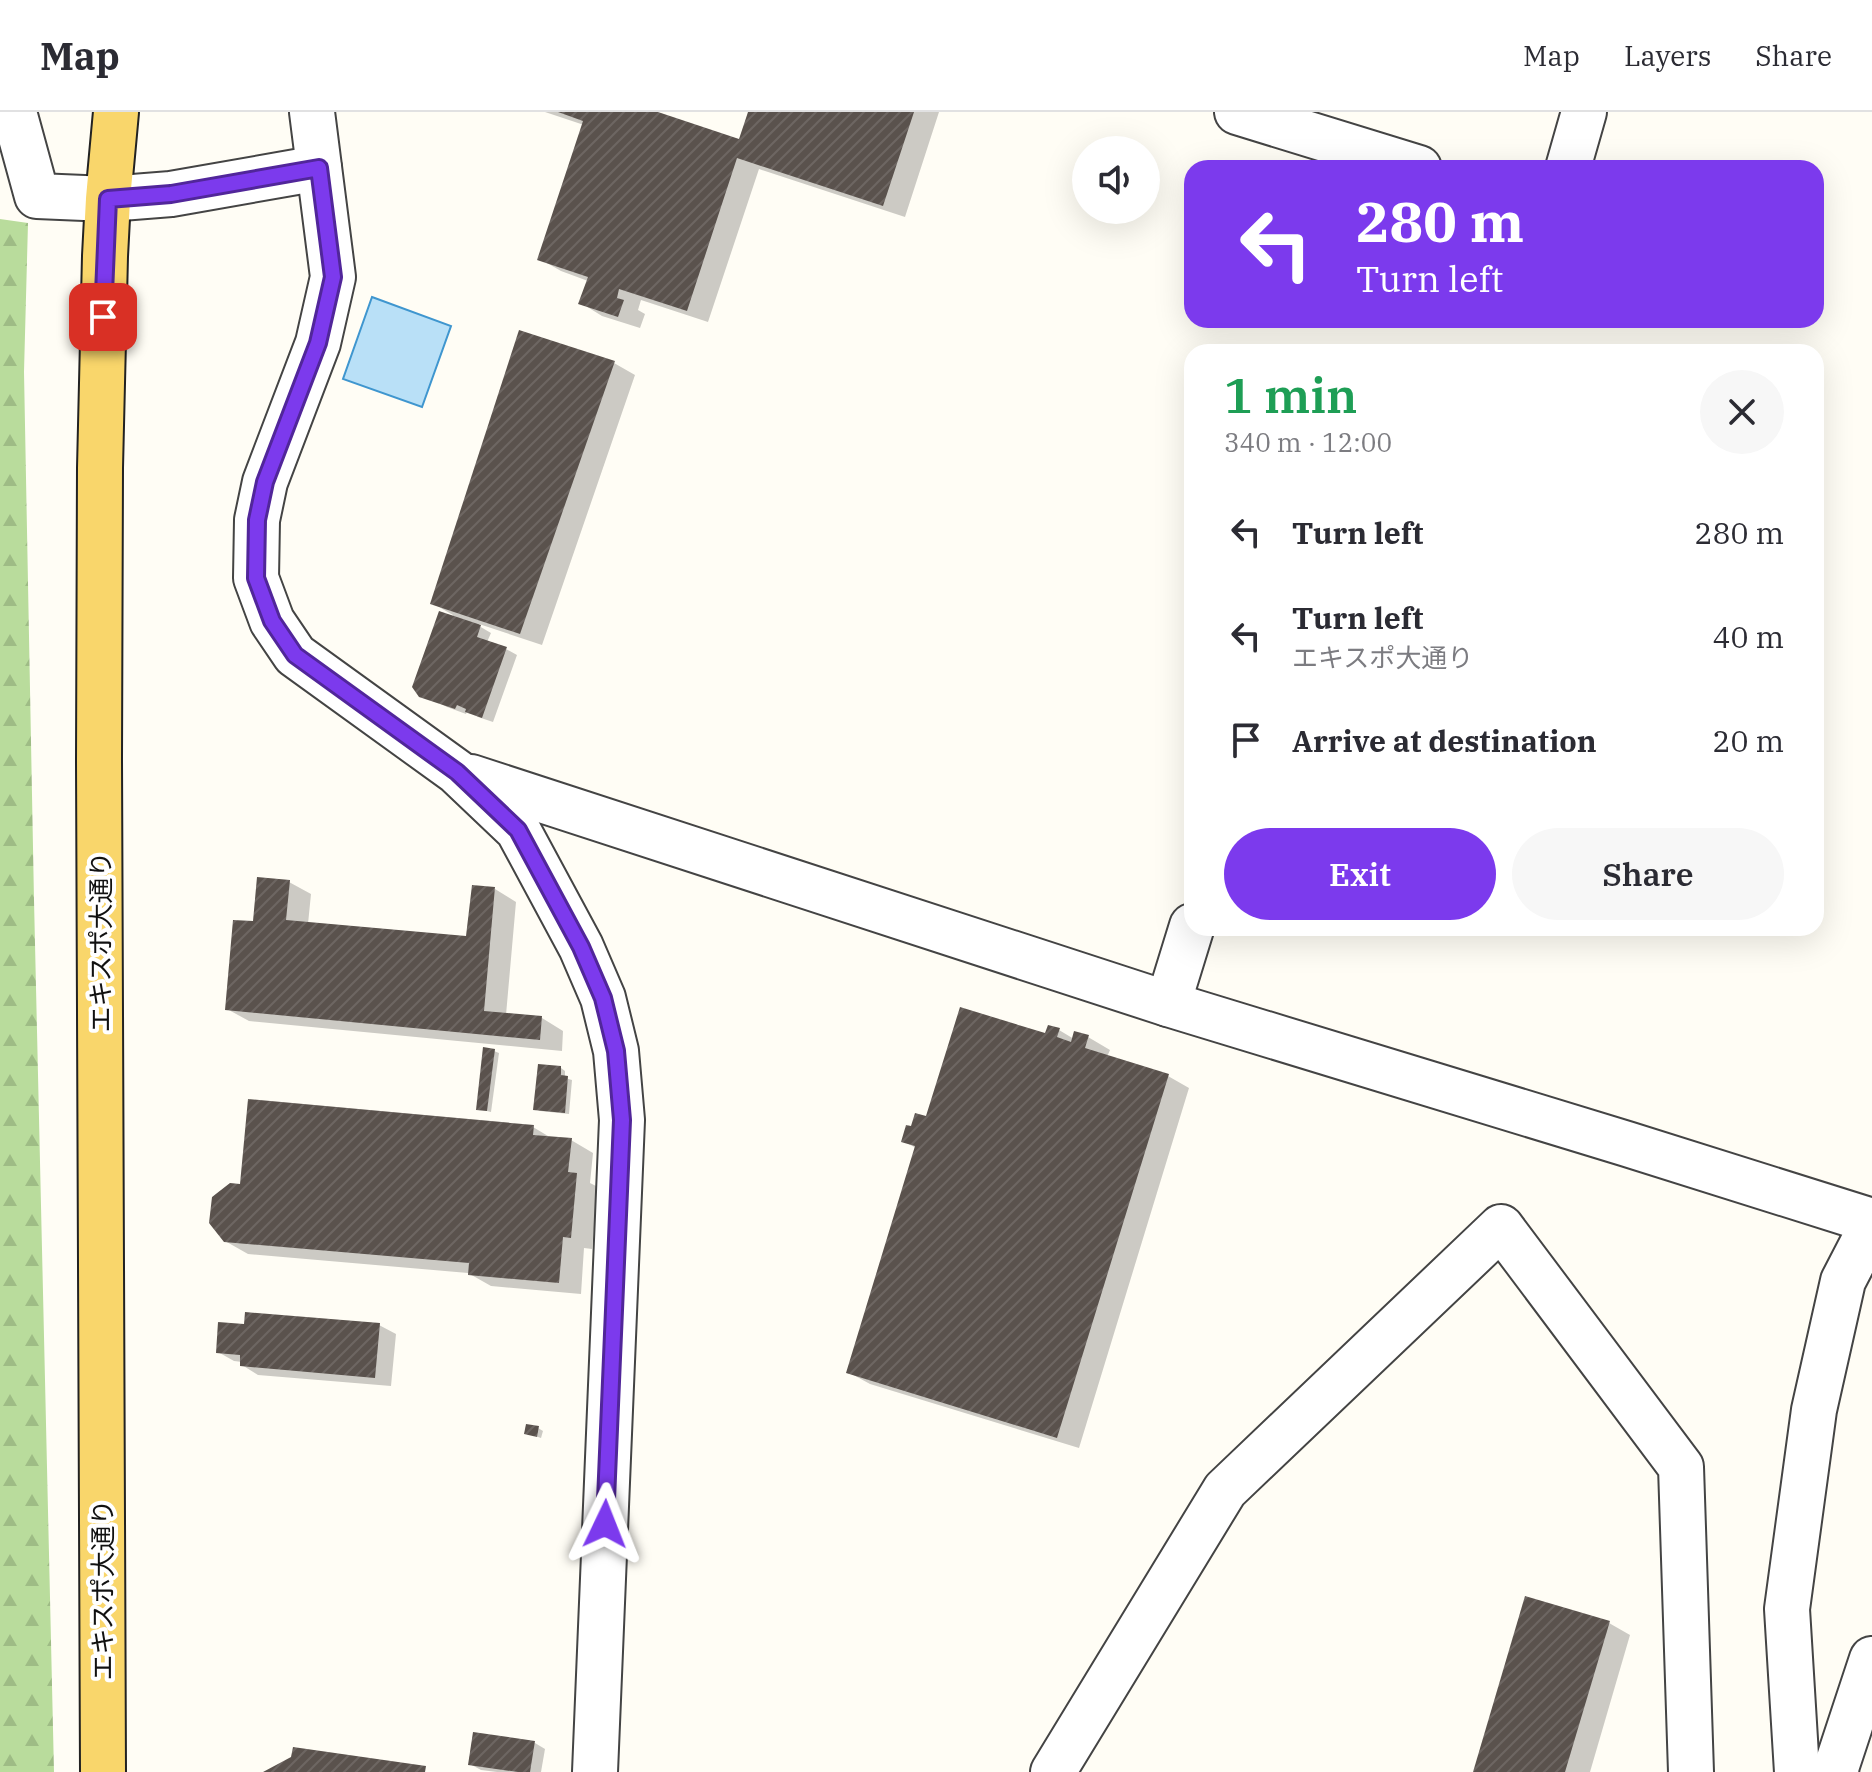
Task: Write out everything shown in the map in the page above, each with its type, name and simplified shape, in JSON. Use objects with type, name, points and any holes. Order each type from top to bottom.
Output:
[{"type":"main road","name":"エキスポ大通り","points":[[103,1772],[100,453],[108,199],[116,112]]},
{"type":"street","points":[[14,112],[18,194],[108,199],[171,194],[319,168]]},
{"type":"street","points":[[312,112],[333,277],[318,343],[265,482],[257,520],[256,578],[272,621],[295,655],[457,772],[518,830],[581,947],[603,998],[616,1051],[622,1120],[595,1772]]},
{"type":"street","points":[[1237,112],[1393,160]]},
{"type":"street","points":[[1570,160],[1584,112]]},
{"type":"street","points":[[457,772],[1168,1004],[1641,1148],[1872,1223],[1843,1281],[1814,1410],[1787,1609],[1797,1772]]},
{"type":"street","points":[[1168,1004],[1189,936]]},
{"type":"street","points":[[1053,1772],[1225,1490],[1501,1227],[1681,1467],[1691,1772]]},
{"type":"street","points":[[1836,1772],[1872,1659]]},
{"type":"green space","points":[[0,219],[28,223],[24,372],[54,1772],[0,1772]]},
{"type":"water","points":[[372,297],[451,326],[422,407],[343,379]]},
{"type":"building","points":[[558,112],[658,112],[739,139],[748,112],[914,112],[883,206],[737,158],[687,311],[619,289],[617,298],[624,300],[618,317],[578,304],[588,277],[537,260],[583,121]]},
{"type":"building","points":[[519,330],[615,361],[520,634],[430,604]]},
{"type":"building","points":[[439,611],[481,625],[477,637],[507,647],[482,718],[465,712],[466,709],[457,705],[455,709],[419,697],[412,687]]},
{"type":"building","points":[[257,877],[290,880],[286,920],[466,936],[472,885],[495,887],[484,1011],[542,1016],[540,1040],[225,1010],[233,920],[253,921]]},
{"type":"building","points":[[960,1007],[1045,1033],[1048,1025],[1060,1028],[1057,1037],[1071,1042],[1074,1031],[1089,1035],[1085,1048],[1169,1074],[1057,1438],[846,1373],[915,1146],[901,1142],[906,1125],[911,1126],[915,1113],[926,1116]]},
{"type":"building","points":[[483,1047],[495,1049],[487,1111],[476,1110]]},
{"type":"building","points":[[538,1064],[561,1066],[561,1075],[568,1076],[565,1113],[533,1110]]},
{"type":"building","points":[[248,1099],[534,1125],[533,1135],[572,1138],[568,1172],[577,1173],[571,1238],[563,1237],[559,1283],[468,1275],[469,1263],[224,1242],[209,1223],[212,1197],[230,1183],[240,1184]]},
{"type":"building","points":[[245,1312],[380,1323],[375,1378],[240,1366],[240,1355],[216,1353],[218,1322],[244,1324]]},
{"type":"building","points":[[526,1424],[539,1426],[537,1437],[524,1434]]},
{"type":"building","points":[[1525,1596],[1610,1621],[1565,1772],[1473,1772]]},
{"type":"building","points":[[473,1732],[535,1741],[530,1772],[468,1765]]},
{"type":"building","points":[[293,1747],[426,1766],[425,1772],[263,1772],[291,1757]]},
{"type":"route","points":[[103,317],[108,199],[171,194],[319,168],[333,277],[318,343],[265,482],[257,520],[256,578],[272,621],[295,655],[457,772],[518,830],[581,947],[603,998],[616,1051],[622,1120],[605,1524]]}]
